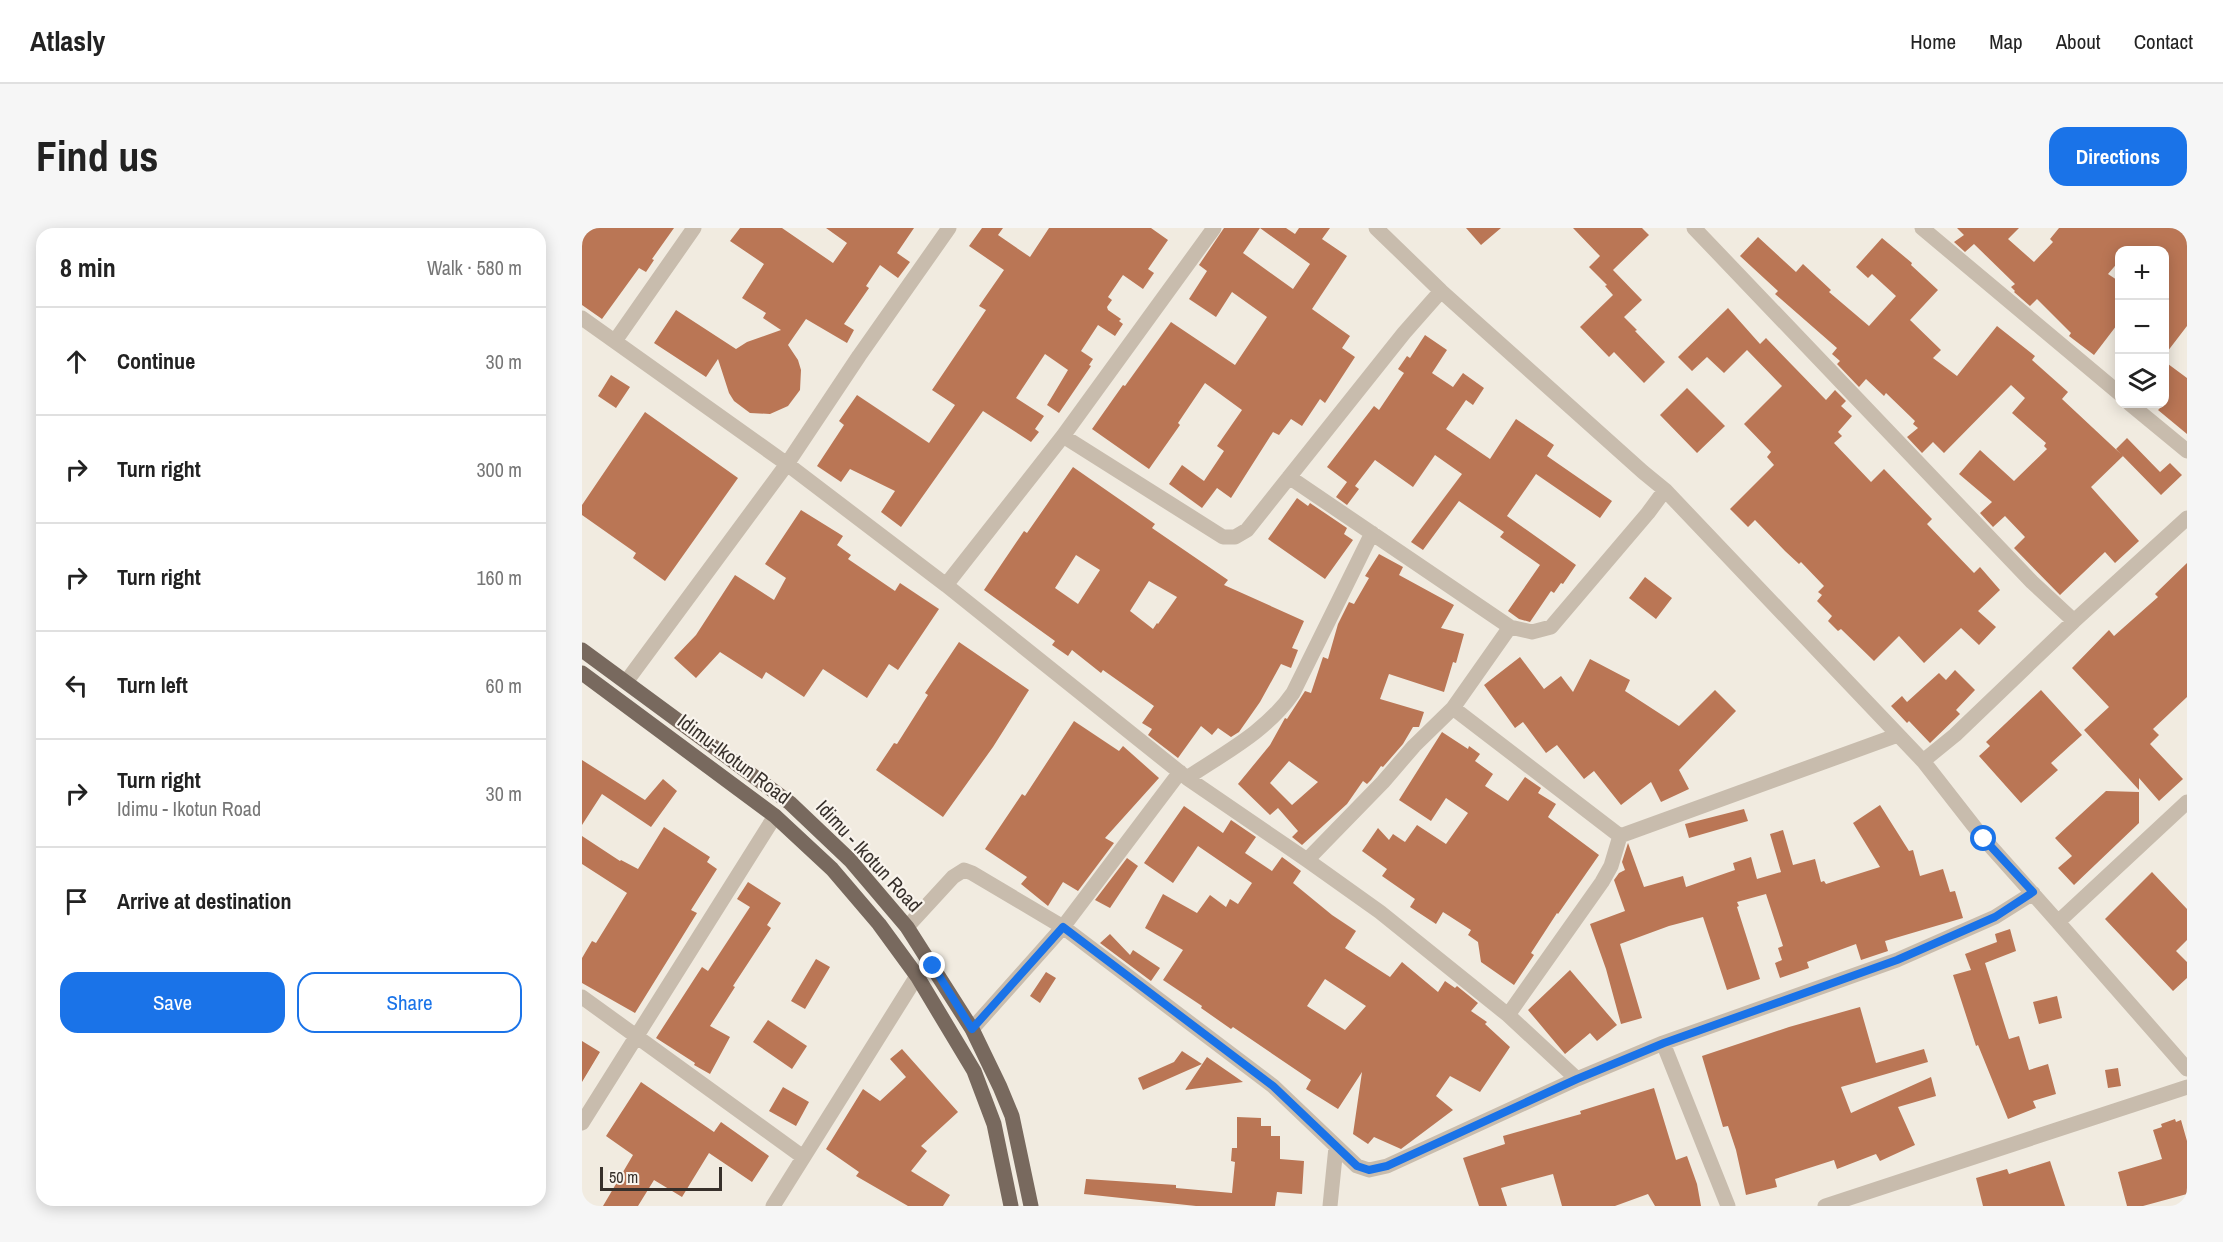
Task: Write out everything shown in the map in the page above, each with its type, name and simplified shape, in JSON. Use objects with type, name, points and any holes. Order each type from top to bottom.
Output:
[{"type":"main road","name":"Idimu - Ikotun Road","points":[[582,650],[790,803],[850,860],[907,927],[972,1029],[1000,1086],[1012,1116],[1031,1206]]},
{"type":"main road","name":"Idimu-Ikotun Road","points":[[582,673],[775,816],[832,869],[879,924],[917,976],[964,1051],[985,1096],[1001,1152],[1011,1206]]},
{"type":"street","points":[[615,341],[694,228]]},
{"type":"street","points":[[626,682],[787,464],[949,228]]},
{"type":"street","points":[[946,585],[1064,436],[1214,228]]},
{"type":"street","points":[[1376,228],[1441,291],[1665,490],[1923,761],[1984,839],[2187,1069]]},
{"type":"street","points":[[1694,228],[2032,582],[2074,621]]},
{"type":"street","points":[[1922,228],[2115,390]]},
{"type":"street","points":[[1064,436],[1223,537],[1234,537],[1247,530],[1404,333],[1441,291]]},
{"type":"street","points":[[582,318],[787,464],[946,585],[1183,775],[1380,912],[1508,1015],[1577,1079]]},
{"type":"street","points":[[2135,408],[2187,451]]},
{"type":"street","points":[[1289,477],[1510,627],[1532,632],[1551,627],[1665,490]]},
{"type":"street","points":[[1923,761],[1955,735],[2074,621],[2187,518]]},
{"type":"street","points":[[972,1029],[1063,927],[1183,775],[1267,723],[1283,708],[1293,693],[1372,533]]},
{"type":"street","points":[[1307,860],[1383,782],[1414,746],[1453,708],[1510,627]]},
{"type":"street","points":[[1453,708],[1620,836]]},
{"type":"street","points":[[1620,836],[1898,735]]},
{"type":"street","points":[[2058,922],[2187,802]]},
{"type":"street","points":[[582,1123],[775,816]]},
{"type":"street","points":[[1508,1015],[1602,882],[1611,866],[1620,836]]},
{"type":"street","points":[[907,927],[953,877],[964,870],[972,873],[1063,927],[1273,1086],[1357,1166],[1369,1170],[1387,1166],[1577,1079],[1664,1043],[1897,960],[1995,917],[2033,892]]},
{"type":"street","points":[[773,1206],[917,976]]},
{"type":"street","points":[[582,997],[803,1157]]},
{"type":"street","points":[[1664,1043],[1728,1206]]},
{"type":"street","points":[[1825,1206],[2187,1087]]},
{"type":"street","points":[[1330,1206],[1336,1147]]},
{"type":"building","points":[[582,228],[674,228],[652,259],[654,260],[646,272],[639,268],[602,319],[582,305]]},
{"type":"building","points":[[740,228],[782,228],[833,263],[847,243],[826,228],[914,228],[897,253],[910,262],[898,278],[880,265],[866,286],[869,288],[844,324],[854,330],[847,343],[806,319],[788,345],[798,360],[801,370],[800,390],[788,406],[770,414],[750,413],[734,401],[729,393],[718,359],[706,377],[654,343],[676,310],[736,349],[747,342],[781,330],[763,318],[766,313],[742,298],[764,264],[730,241]]},
{"type":"building","points":[[982,228],[1003,228],[998,235],[1030,257],[1049,228],[1151,228],[1168,240],[1148,269],[1154,273],[1143,289],[1123,275],[1108,297],[1112,300],[1107,307],[1108,310],[1121,319],[1119,321],[1123,324],[1115,336],[1098,325],[1081,351],[1093,359],[1089,365],[1091,366],[1059,413],[1047,405],[1068,370],[1045,354],[1016,398],[1044,416],[1035,429],[1039,432],[1031,442],[983,411],[901,527],[881,512],[895,491],[850,469],[841,482],[817,466],[844,425],[839,421],[857,395],[929,443],[955,405],[932,390],[986,310],[979,306],[1004,270],[969,246]]},
{"type":"building","points":[[1224,228],[1260,228],[1286,228],[1295,234],[1299,228],[1330,228],[1322,239],[1347,256],[1312,309],[1350,336],[1342,348],[1355,357],[1325,403],[1320,399],[1302,426],[1291,419],[1279,435],[1273,432],[1231,498],[1217,488],[1202,508],[1169,484],[1182,465],[1204,481],[1224,451],[1217,446],[1242,410],[1205,383],[1178,423],[1180,425],[1149,469],[1092,429],[1171,322],[1235,365],[1267,317],[1232,292],[1216,317],[1189,299],[1207,271],[1199,265]],"holes":[[[1260,228],[1310,264],[1293,289],[1243,253]]]},
{"type":"building","points":[[1466,228],[1501,228],[1481,245]]},
{"type":"building","points":[[1573,228],[1642,228],[1649,235],[1613,270],[1642,300],[1624,317],[1665,362],[1644,383],[1614,352],[1609,357],[1580,327],[1613,295],[1605,286],[1607,285],[1589,267],[1600,256]]},
{"type":"building","points":[[1957,228],[2019,228],[2008,239],[2034,262],[2053,242],[2050,239],[2059,228],[2187,228],[2187,326],[2169,349],[2169,246],[2115,246],[2115,266],[2108,274],[2115,279],[2115,328],[2094,355],[2069,336],[2071,333],[2037,299],[2030,306],[2014,292],[2011,287],[2015,284],[1974,244],[1965,252],[1954,242],[1964,235]]},
{"type":"building","points":[[1758,237],[1796,272],[1803,264],[1831,290],[1829,292],[1869,326],[1896,296],[1872,274],[1868,278],[1856,267],[1882,238],[1912,263],[1911,265],[1938,290],[1910,320],[1941,350],[1933,358],[1957,376],[1997,326],[2035,356],[2032,360],[2068,392],[2062,399],[2123,456],[2091,487],[2139,541],[2115,563],[2105,552],[2060,595],[2014,548],[2025,537],[2005,516],[1993,527],[1980,513],[1992,502],[1959,474],[1980,450],[2014,481],[2047,449],[2044,446],[2046,443],[2012,413],[2025,398],[2011,385],[1944,453],[1933,442],[1922,453],[1907,437],[1918,428],[1913,424],[1915,421],[1886,393],[1884,396],[1866,379],[1859,387],[1837,364],[1840,361],[1832,354],[1837,348],[1775,294],[1778,291],[1740,256]]},
{"type":"building","points":[[1728,308],[1760,344],[1766,338],[1826,400],[1835,390],[1846,401],[1841,406],[1852,416],[1838,432],[1842,436],[1834,443],[1871,482],[1884,469],[1932,519],[1927,524],[1974,573],[1980,567],[2000,590],[1978,611],[1996,627],[1979,645],[1961,628],[1924,663],[1899,636],[1874,661],[1841,629],[1838,631],[1828,621],[1832,616],[1817,601],[1822,595],[1818,592],[1824,586],[1755,520],[1748,527],[1730,509],[1774,465],[1767,457],[1771,452],[1744,424],[1782,386],[1747,350],[1724,373],[1707,357],[1692,371],[1678,357]]},
{"type":"building","points":[[1425,335],[1447,350],[1432,373],[1453,387],[1463,373],[1484,388],[1473,405],[1466,400],[1446,429],[1490,459],[1516,419],[1554,445],[1547,456],[1612,501],[1600,518],[1536,474],[1507,516],[1576,565],[1563,584],[1561,583],[1554,593],[1551,591],[1530,622],[1519,619],[1508,611],[1540,565],[1500,537],[1504,532],[1459,501],[1423,550],[1411,542],[1462,474],[1435,455],[1413,487],[1375,460],[1355,486],[1359,489],[1347,505],[1336,497],[1347,482],[1327,467],[1374,406],[1379,410],[1404,373],[1398,369],[1407,356],[1410,358]]},
{"type":"building","points":[[2169,365],[2187,378],[2187,434],[2158,410],[2169,408]]},
{"type":"building","points":[[611,375],[630,387],[616,408],[598,396]]},
{"type":"building","points":[[1687,388],[1725,426],[1697,453],[1660,415]]},
{"type":"building","points":[[645,412],[738,478],[665,581],[633,558],[636,553],[582,515],[582,505]]},
{"type":"building","points":[[2127,438],[2160,472],[2170,463],[2182,475],[2161,495],[2116,449]]},
{"type":"building","points":[[1073,467],[1155,524],[1152,528],[1228,580],[1224,585],[1304,621],[1292,648],[1298,650],[1291,668],[1281,664],[1260,702],[1239,732],[1231,737],[1218,728],[1212,735],[1201,726],[1178,758],[1148,735],[1152,729],[1142,723],[1154,706],[1103,670],[1101,673],[1072,650],[1068,656],[1052,645],[1055,641],[984,590],[1024,531],[1027,533]],"holes":[[[1076,555],[1100,570],[1078,604],[1055,588]],[[1149,581],[1177,597],[1153,629],[1130,611]]]},
{"type":"building","points":[[1297,498],[1308,506],[1310,503],[1347,528],[1344,534],[1353,540],[1325,579],[1268,539]]},
{"type":"building","points":[[801,510],[843,536],[837,545],[851,555],[848,559],[895,591],[900,583],[939,609],[898,670],[889,664],[867,698],[823,669],[804,697],[766,672],[762,679],[720,652],[696,678],[674,658],[696,635],[735,575],[774,600],[786,578],[765,564]]},
{"type":"building","points":[[1379,554],[1403,567],[1399,575],[1454,605],[1441,628],[1464,634],[1456,663],[1453,662],[1444,692],[1389,674],[1380,699],[1424,712],[1419,727],[1413,727],[1403,744],[1383,767],[1381,766],[1371,780],[1367,784],[1363,781],[1347,804],[1302,845],[1292,837],[1298,831],[1278,808],[1270,815],[1238,784],[1270,745],[1285,718],[1287,719],[1305,691],[1311,693],[1323,657],[1328,659],[1338,624],[1349,602],[1354,604],[1369,578],[1365,576]],"holes":[[[1289,761],[1318,782],[1292,805],[1270,783]]]},
{"type":"building","points":[[2187,563],[2187,697],[2153,729],[2159,735],[2150,744],[2183,779],[2159,801],[2139,778],[2139,790],[2084,730],[2109,707],[2072,668],[2109,630],[2114,636],[2158,597],[2155,594]]},
{"type":"building","points":[[1645,577],[1672,598],[1656,619],[1629,598]]},
{"type":"building","points":[[959,642],[1029,690],[993,747],[943,817],[876,770],[894,743],[897,744],[928,695],[925,693]]},
{"type":"building","points":[[1520,657],[1544,689],[1561,676],[1573,692],[1590,659],[1630,680],[1625,691],[1679,726],[1715,690],[1736,711],[1679,770],[1689,789],[1661,802],[1651,782],[1621,805],[1594,771],[1584,779],[1557,745],[1546,753],[1523,722],[1515,728],[1484,685]]},
{"type":"building","points":[[1955,670],[1975,690],[1956,710],[1960,714],[1930,743],[1891,706],[1902,696],[1907,702],[1939,673],[1946,680]]},
{"type":"building","points":[[2041,690],[2082,735],[2051,763],[2058,770],[2021,803],[1979,756],[1990,746],[1986,742]]},
{"type":"building","points":[[1074,721],[1119,751],[1123,746],[1159,778],[1105,838],[1114,843],[1078,891],[1063,882],[1048,906],[1021,884],[1027,877],[985,849],[1022,794],[1025,796]]},
{"type":"building","points":[[1442,732],[1480,754],[1475,761],[1493,774],[1485,786],[1508,801],[1525,777],[1541,788],[1538,793],[1556,804],[1548,817],[1599,855],[1557,913],[1531,953],[1534,955],[1514,985],[1481,962],[1478,942],[1468,935],[1471,930],[1443,912],[1436,924],[1410,907],[1415,899],[1382,876],[1387,869],[1362,851],[1378,828],[1389,840],[1393,834],[1405,842],[1417,825],[1446,844],[1468,813],[1446,798],[1431,821],[1399,800]]},
{"type":"building","points":[[582,760],[645,800],[663,779],[677,791],[651,827],[602,794],[582,825]]},
{"type":"building","points":[[2106,791],[2139,792],[2139,823],[2074,885],[2058,868],[2072,856],[2055,838]]},
{"type":"building","points":[[1880,805],[1909,851],[1913,850],[1920,876],[1943,869],[1950,892],[1955,891],[1963,918],[1885,941],[1888,951],[1861,960],[1856,944],[1807,962],[1809,968],[1780,978],[1775,963],[1782,960],[1778,948],[1783,946],[1766,894],[1737,902],[1760,979],[1727,990],[1703,917],[1669,926],[1620,944],[1642,1018],[1621,1024],[1606,969],[1590,924],[1625,911],[1614,880],[1619,873],[1625,870],[1622,862],[1628,843],[1644,887],[1683,876],[1686,887],[1735,870],[1733,863],[1751,857],[1757,879],[1781,872],[1770,834],[1783,830],[1793,865],[1815,859],[1821,882],[1824,881],[1826,884],[1880,867],[1853,823]]},
{"type":"building","points":[[1184,806],[1223,833],[1231,820],[1256,837],[1245,853],[1272,871],[1282,857],[1301,871],[1293,883],[1332,915],[1356,931],[1345,948],[1390,977],[1402,962],[1438,992],[1445,981],[1455,988],[1457,986],[1478,1003],[1471,1011],[1487,1022],[1485,1024],[1510,1047],[1480,1092],[1450,1076],[1436,1096],[1453,1110],[1401,1149],[1374,1137],[1368,1144],[1353,1134],[1362,1072],[1338,1109],[1306,1089],[1311,1080],[1233,1027],[1231,1029],[1163,980],[1183,950],[1145,928],[1163,894],[1197,913],[1210,895],[1226,907],[1230,899],[1238,904],[1252,883],[1198,846],[1173,883],[1144,863]],"holes":[[[1325,979],[1366,1006],[1345,1030],[1307,1006]]]},
{"type":"building","points":[[1744,809],[1748,821],[1689,838],[1685,824]]},
{"type":"building","points":[[664,827],[710,857],[707,862],[717,869],[691,910],[697,913],[635,1013],[582,983],[582,958],[592,941],[596,943],[627,893],[582,864],[582,836],[620,861],[638,869]]},
{"type":"building","points":[[1127,858],[1138,866],[1110,908],[1095,900]]},
{"type":"building","points":[[2152,872],[2187,909],[2187,940],[2176,951],[2187,962],[2187,978],[2173,991],[2105,919]]},
{"type":"building","points":[[748,882],[781,903],[767,925],[771,928],[710,1026],[730,1037],[710,1074],[656,1038],[702,967],[708,971],[750,907],[737,899]]},
{"type":"building","points":[[2010,929],[2016,951],[1985,963],[2009,1039],[2019,1036],[2029,1070],[2048,1064],[2056,1094],[2033,1101],[2036,1108],[2008,1119],[1978,1045],[1976,1046],[1953,975],[1971,970],[1965,954],[1997,942],[1995,934]]},
{"type":"building","points":[[1110,934],[1130,955],[1133,950],[1160,968],[1151,981],[1100,943]]},
{"type":"building","points":[[816,959],[830,967],[805,1009],[791,1001]]},
{"type":"building","points":[[1570,970],[1617,1025],[1597,1041],[1590,1033],[1565,1054],[1528,1010]]},
{"type":"building","points":[[1046,972],[1056,978],[1040,1003],[1030,996]]},
{"type":"building","points":[[2057,996],[2062,1018],[2039,1024],[2033,1002]]},
{"type":"building","points":[[1860,1007],[1876,1063],[1924,1049],[1928,1062],[1841,1087],[1851,1113],[1931,1077],[1936,1096],[1898,1107],[1915,1145],[1880,1161],[1876,1154],[1837,1169],[1834,1160],[1775,1179],[1777,1187],[1746,1195],[1736,1150],[1728,1126],[1723,1127],[1702,1056],[1789,1027]]},
{"type":"building","points":[[768,1020],[807,1046],[792,1069],[753,1042]]},
{"type":"building","points":[[582,1041],[600,1052],[582,1082]]},
{"type":"building","points":[[902,1049],[958,1112],[921,1146],[927,1151],[911,1171],[950,1195],[943,1206],[908,1206],[856,1176],[859,1172],[826,1149],[863,1089],[880,1101],[906,1077],[890,1059]]},
{"type":"building","points":[[1182,1051],[1202,1064],[1143,1090],[1138,1078],[1174,1062]]},
{"type":"building","points":[[1207,1057],[1243,1082],[1185,1090]]},
{"type":"building","points":[[2118,1068],[2121,1086],[2108,1088],[2105,1070]]},
{"type":"building","points":[[641,1082],[714,1132],[721,1122],[769,1156],[752,1182],[709,1153],[682,1197],[654,1180],[638,1206],[603,1206],[633,1155],[606,1136]]},
{"type":"building","points":[[783,1087],[809,1102],[796,1126],[769,1111]]},
{"type":"building","points":[[1654,1088],[1676,1160],[1687,1156],[1697,1184],[1701,1206],[1655,1206],[1648,1194],[1615,1206],[1562,1206],[1553,1174],[1501,1188],[1507,1206],[1479,1206],[1463,1158],[1505,1144],[1503,1136],[1581,1114],[1580,1111]]},
{"type":"building","points":[[1237,1117],[1261,1118],[1261,1126],[1271,1126],[1271,1136],[1280,1136],[1280,1159],[1304,1161],[1302,1194],[1277,1192],[1275,1206],[1196,1206],[1084,1194],[1086,1179],[1176,1185],[1176,1188],[1232,1193],[1235,1162],[1231,1161],[1232,1148],[1237,1148]]},
{"type":"building","points":[[2175,1119],[2176,1122],[2181,1120],[2187,1141],[2187,1194],[2143,1206],[2127,1206],[2118,1172],[2162,1159],[2153,1130]]},
{"type":"building","points":[[2050,1161],[2065,1206],[1983,1206],[1976,1178],[2007,1169],[2009,1174]]},
{"type":"route","points":[[933,966],[972,1029],[1063,927],[1273,1086],[1357,1166],[1369,1170],[1387,1166],[1577,1079],[1664,1043],[1897,960],[1995,917],[2033,892],[1984,839]]}]
